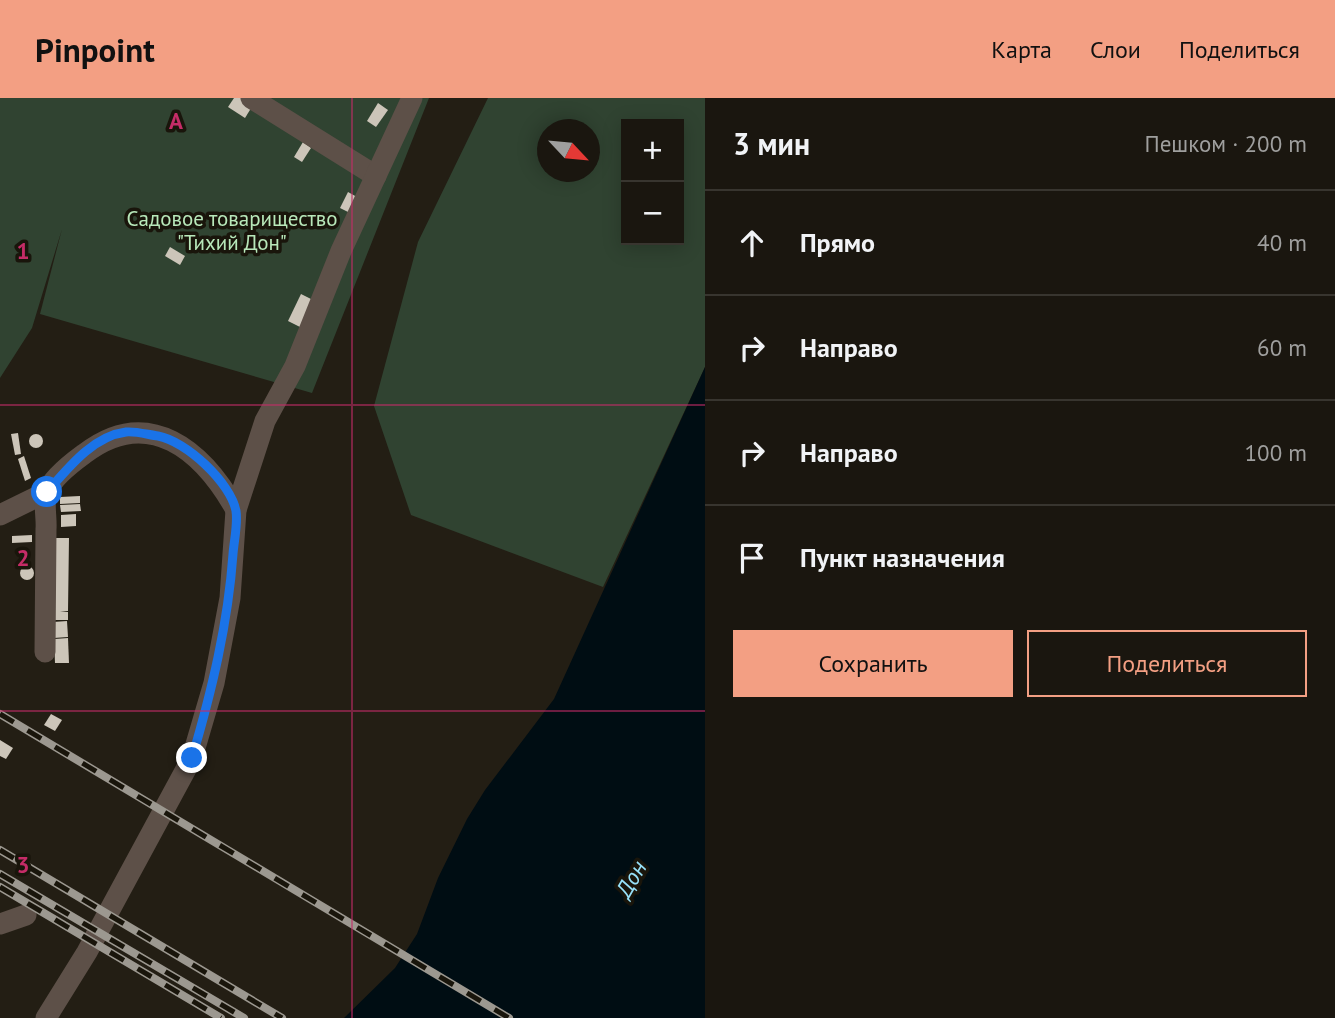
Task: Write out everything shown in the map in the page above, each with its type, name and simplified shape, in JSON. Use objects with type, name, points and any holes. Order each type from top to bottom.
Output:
[{"type":"street","points":[[251,98],[376,176]]},
{"type":"street","points":[[46,1018],[87,952],[192,758],[214,683],[228,610],[236,510],[265,421],[295,366],[341,251],[412,98]]},
{"type":"street","points":[[0,515],[47,492],[72,463],[100,442],[127,432],[163,437],[193,452],[219,479],[236,510]]},
{"type":"street","points":[[45,652],[47,492]]},
{"type":"street","points":[[0,924],[26,915]]},
{"type":"green space","name":"Садовое товарищество \"Тихий Дон\"","points":[[0,98],[429,98],[312,393],[40,314],[62,229],[32,328],[0,378]]},
{"type":"green space","points":[[488,98],[705,98],[705,367],[603,587],[411,515],[374,406],[418,242]]},
{"type":"water","name":"Дон","points":[[705,367],[705,1018],[344,1018],[395,968],[417,934],[438,878],[467,819],[485,790],[554,699]]},
{"type":"building","points":[[234,98],[241,98],[253,105],[245,118],[228,107]]},
{"type":"building","points":[[378,103],[388,110],[376,127],[367,121]]},
{"type":"building","points":[[303,142],[311,148],[302,162],[294,157]]},
{"type":"building","points":[[348,192],[357,197],[350,213],[340,208]]},
{"type":"building","points":[[170,247],[185,256],[180,265],[165,256]]},
{"type":"building","points":[[301,294],[313,300],[300,327],[288,321]]},
{"type":"building","points":[[18,433],[21,454],[15,455],[11,434]]},
{"type":"building","points":[[33,434],[39,434],[43,441],[39,448],[33,448],[29,444],[29,438]]},
{"type":"building","points":[[24,456],[31,478],[25,481],[18,459]]},
{"type":"building","points":[[80,496],[80,503],[60,504],[60,497]]},
{"type":"building","points":[[80,504],[81,511],[61,512],[60,505]]},
{"type":"building","points":[[76,514],[76,526],[61,527],[61,515]]},
{"type":"building","points":[[32,535],[32,542],[12,543],[12,536]]},
{"type":"building","points":[[55,538],[69,538],[68,611],[60,612],[68,612],[68,620],[54,620]]},
{"type":"building","points":[[24,566],[30,566],[34,573],[30,580],[24,580],[20,576],[20,570]]},
{"type":"building","points":[[67,621],[68,637],[54,638],[53,622]]},
{"type":"building","points":[[68,638],[69,663],[55,663],[54,639]]},
{"type":"building","points":[[51,714],[62,720],[55,731],[44,725]]},
{"type":"building","points":[[0,740],[13,748],[6,759],[0,756]]},
{"type":"railway","points":[[0,714],[509,1018]]},
{"type":"railway","points":[[0,850],[282,1018]]},
{"type":"railway","points":[[0,874],[244,1018]]},
{"type":"railway","points":[[0,887],[221,1018]]},
{"type":"route","points":[[47,492],[72,463],[100,442],[127,432],[163,437],[193,452],[219,479],[236,510],[230,598],[214,683],[192,758]]}]
